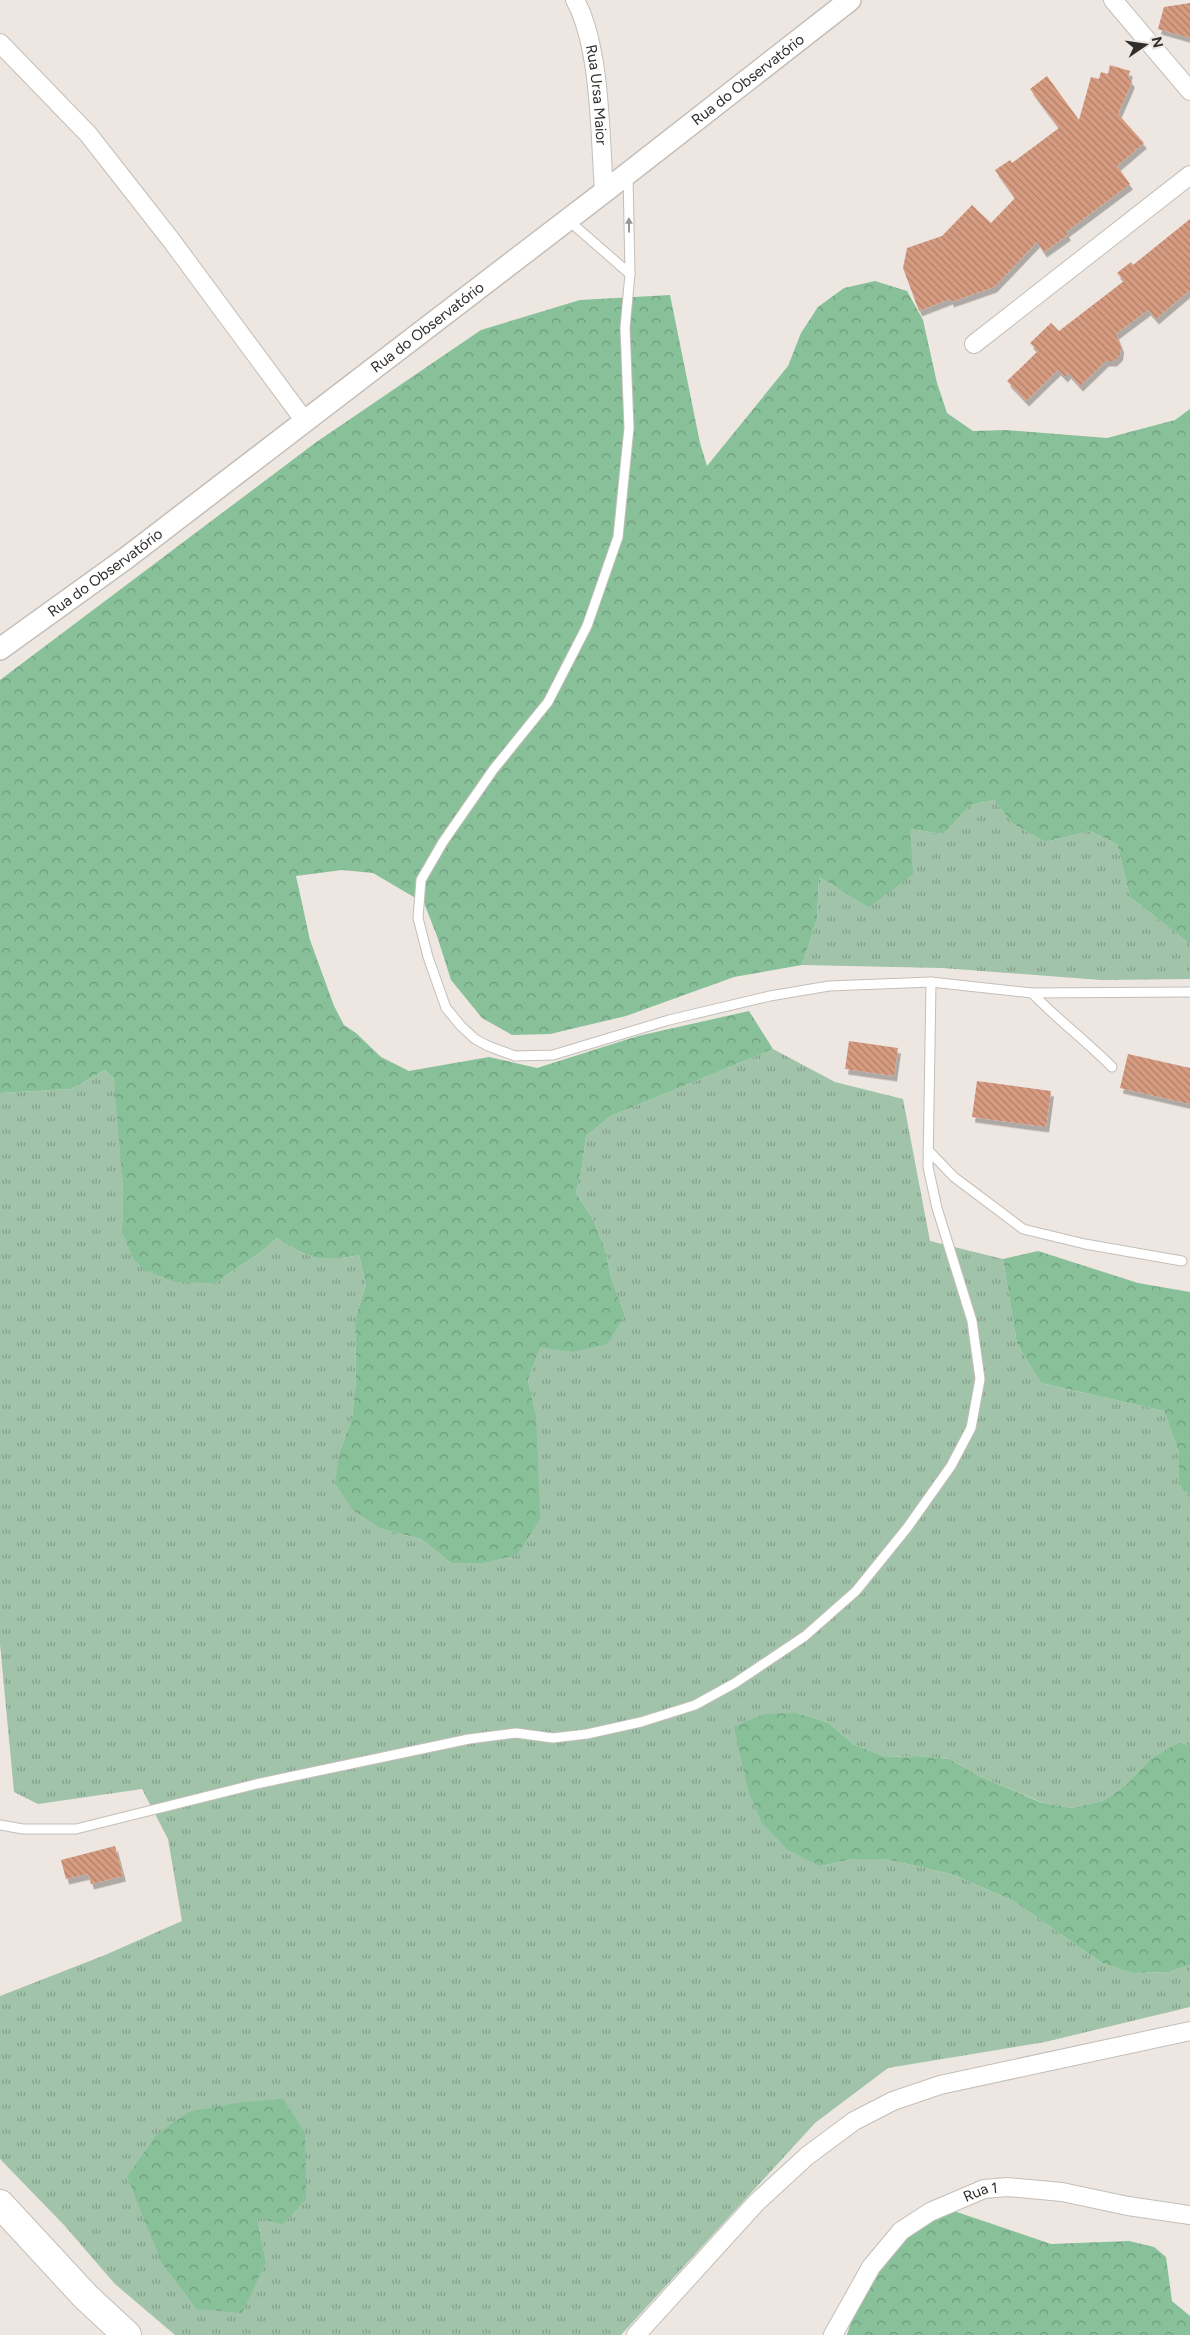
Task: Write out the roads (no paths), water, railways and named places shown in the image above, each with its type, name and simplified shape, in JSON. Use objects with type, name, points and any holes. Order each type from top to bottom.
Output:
[{"type":"main road","points":[[0,2204],[86,2297],[127,2335]]},
{"type":"street","name":"Rua Ursa Maior","points":[[575,0],[582,13],[594,66],[604,192]]},
{"type":"street","name":"Rua do Observatório","points":[[0,649],[125,559],[604,192],[850,0]]},
{"type":"street","points":[[1113,0],[1190,91]]},
{"type":"street","points":[[0,43],[88,134],[171,240],[304,420]]},
{"type":"street","points":[[974,344],[1190,175]]},
{"type":"street","points":[[636,2335],[756,2203],[807,2156],[854,2121],[893,2101],[940,2085],[1190,2031]]},
{"type":"street","name":"Rua 1","points":[[833,2335],[871,2267],[900,2231],[930,2212],[984,2189],[1007,2187],[1062,2192],[1128,2206],[1190,2215]]},
{"type":"lane","points":[[628,173],[630,274],[625,328],[628,428],[618,537],[587,626],[548,702],[493,770],[443,842],[421,880],[418,918],[428,957],[446,1008],[475,1039],[515,1056],[553,1055],[669,1020],[770,996],[829,986],[930,982],[1032,993],[1190,992]]},
{"type":"lane","points":[[567,220],[630,274]]},
{"type":"lane","points":[[0,1825],[23,1829],[76,1829],[256,1784],[469,1739],[516,1734],[553,1738],[587,1734],[641,1722],[695,1705],[735,1683],[805,1636],[856,1591],[907,1528],[951,1466],[971,1428],[980,1379],[972,1321],[937,1208],[928,1168],[930,982]]},
{"type":"lane","points":[[1032,993],[1057,1019],[1091,1045],[1112,1067]]},
{"type":"lane","points":[[928,1150],[954,1177],[1023,1229],[1084,1244],[1182,1261]]}]
